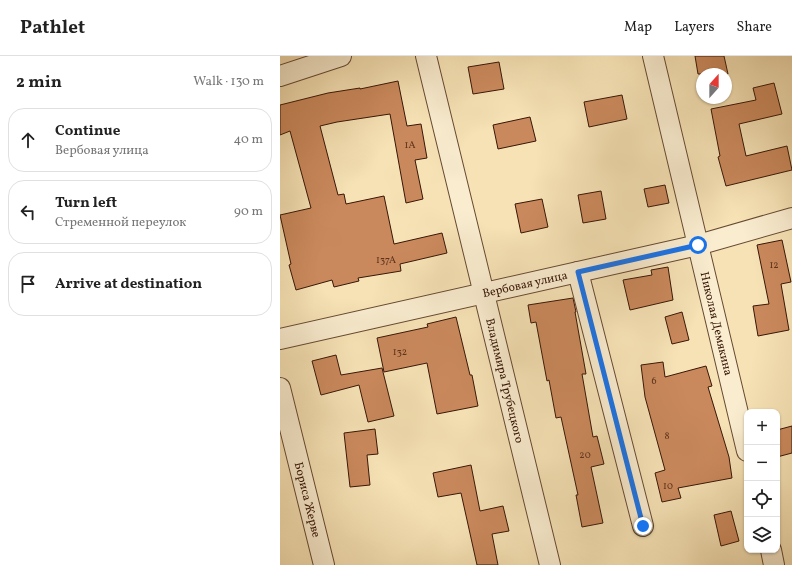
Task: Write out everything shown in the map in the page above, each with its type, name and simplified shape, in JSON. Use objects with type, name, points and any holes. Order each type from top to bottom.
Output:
[{"type":"street","points":[[280,76],[341,56]]},
{"type":"street","name":"Владимира Трубецкого","points":[[426,56],[550,565]]},
{"type":"street","name":"Николая Демякина","points":[[653,56],[746,445]]},
{"type":"street","name":"Вербовая улица","points":[[280,339],[698,245],[792,218]]},
{"type":"street","points":[[578,272],[643,526]]},
{"type":"street","name":"Бориса Жерве","points":[[280,388],[324,565]]},
{"type":"street","points":[[772,553],[774,565]]},
{"type":"building","points":[[695,56],[724,56],[727,68],[697,68]]},
{"type":"building","points":[[499,62],[504,89],[473,94],[468,67]]},
{"type":"building","points":[[398,81],[407,126],[421,124],[427,158],[415,160],[423,199],[406,203],[390,114],[320,126],[338,195],[344,194],[346,204],[384,196],[394,244],[442,233],[447,253],[400,264],[401,271],[358,278],[359,281],[334,287],[332,280],[296,290],[289,265],[291,264],[280,215],[311,208],[290,131],[280,135],[280,105],[328,93],[360,89]]},
{"type":"building","points":[[774,83],[782,114],[739,124],[746,156],[787,146],[792,170],[726,186],[718,157],[720,156],[711,109],[756,100],[753,88]]},
{"type":"building","points":[[622,95],[627,119],[589,127],[584,102]]},
{"type":"building","points":[[530,117],[536,141],[498,149],[493,125]]},
{"type":"building","points":[[665,185],[669,203],[648,207],[644,189]]},
{"type":"building","points":[[601,191],[606,219],[583,223],[578,195]]},
{"type":"building","points":[[542,199],[548,227],[521,233],[515,204]]},
{"type":"building","points":[[782,240],[791,282],[781,284],[789,330],[758,336],[753,306],[769,304],[757,245]]},
{"type":"building","points":[[668,267],[673,300],[630,310],[623,280],[652,275],[651,270]]},
{"type":"building","points":[[573,298],[586,374],[582,374],[593,437],[597,436],[604,464],[591,467],[603,523],[582,527],[576,495],[578,495],[561,417],[556,418],[549,380],[547,381],[536,322],[531,323],[528,305]]},
{"type":"building","points":[[682,312],[689,340],[672,344],[665,317]]},
{"type":"building","points":[[456,317],[470,375],[472,375],[478,406],[437,414],[427,363],[384,372],[377,338],[428,327],[427,324]]},
{"type":"building","points":[[336,355],[341,375],[382,368],[394,416],[368,422],[359,385],[321,395],[312,361]]},
{"type":"building","points":[[663,362],[665,377],[706,366],[712,386],[708,387],[729,457],[732,478],[678,488],[681,498],[662,502],[655,473],[665,470],[645,397],[641,365]]},
{"type":"building","points":[[792,426],[792,453],[780,456],[780,445],[780,429]]},
{"type":"building","points":[[375,429],[378,454],[367,455],[370,485],[350,487],[344,433]]},
{"type":"building","points":[[471,465],[480,511],[503,506],[509,531],[492,534],[498,565],[477,565],[461,493],[438,497],[433,473]]},
{"type":"building","points":[[731,511],[739,541],[721,546],[714,515]]},
{"type":"route","points":[[643,526],[578,272],[698,245]]}]
